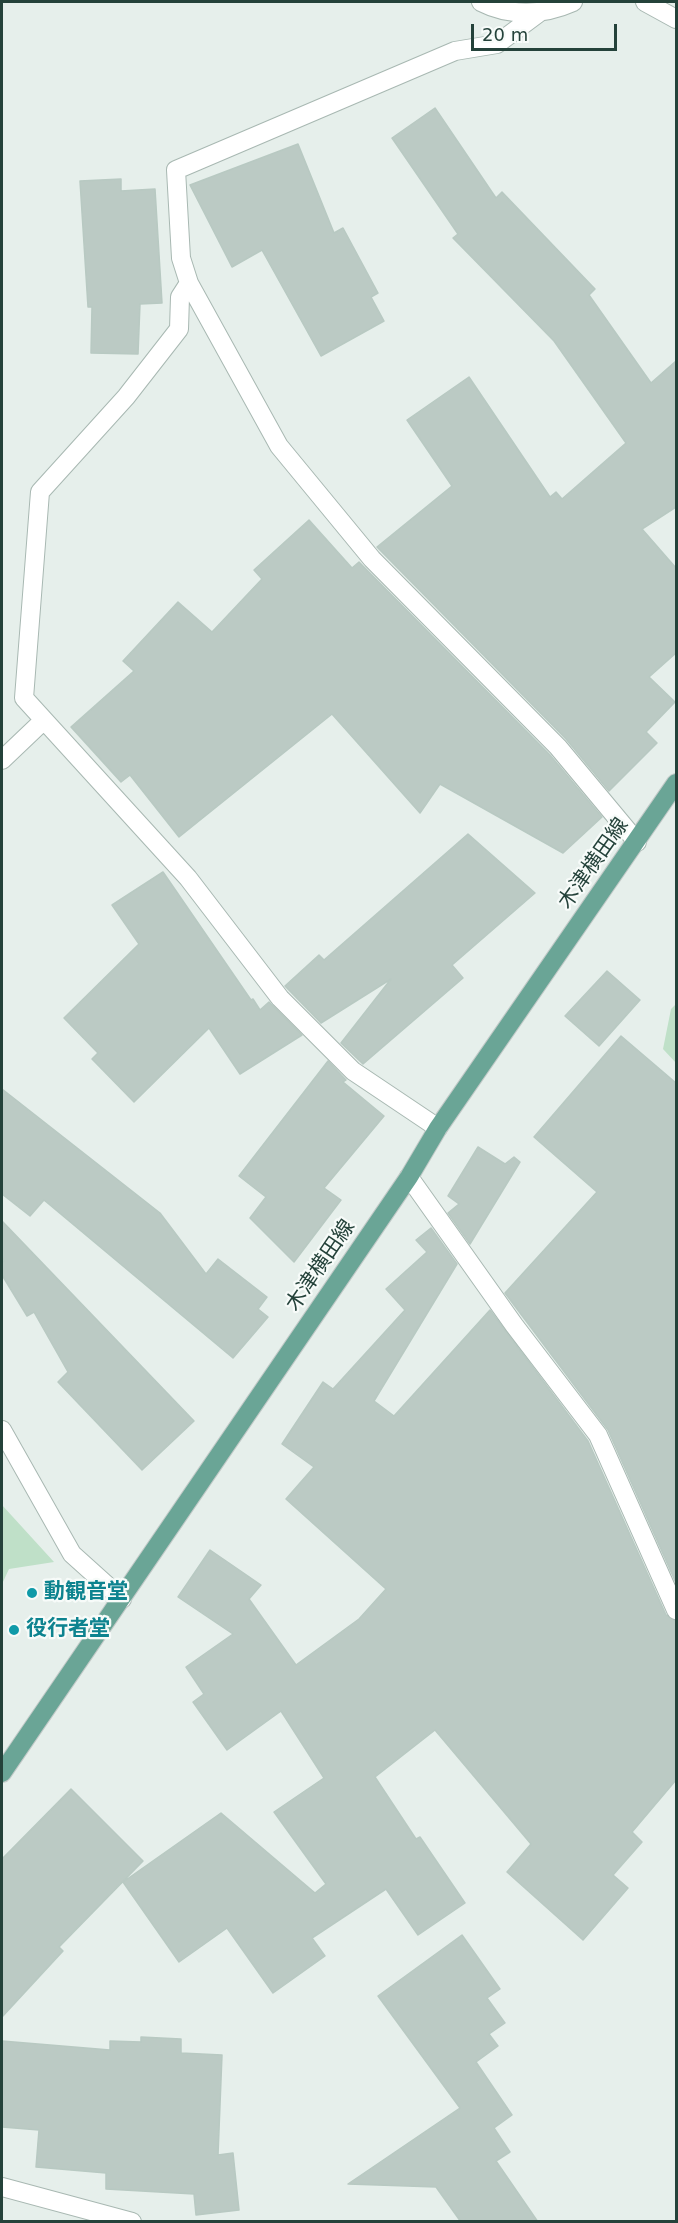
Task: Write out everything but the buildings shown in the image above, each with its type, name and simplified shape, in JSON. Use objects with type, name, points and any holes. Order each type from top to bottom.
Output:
[{"type":"main road","name":"木津横田線","points":[[2,1773],[409,1177],[438,1128],[638,842],[676,783]]},
{"type":"street","points":[[481,2],[512,12],[540,12],[573,2]]},
{"type":"street","points":[[645,2],[676,19]]},
{"type":"street","points":[[540,12],[497,44],[455,51],[176,170],[181,258],[189,284],[279,446],[372,559],[558,747],[638,842]]},
{"type":"street","points":[[189,284],[180,297],[179,329],[126,397],[40,492],[24,698],[188,878],[280,998],[352,1071],[438,1128]]},
{"type":"street","points":[[2,760],[44,720]]},
{"type":"street","points":[[409,1177],[514,1325],[598,1436],[676,1611]]},
{"type":"street","points":[[2,1430],[72,1554],[122,1599]]},
{"type":"street","points":[[2,2187],[132,2222]]},
{"type":"green space","points":[[676,1004],[676,1063],[663,1049],[671,1009]]},
{"type":"green space","points":[[2,1505],[54,1562],[9,1569],[2,1584]]},
{"type":"place","name":"動観音堂","points":[[32,1593]]},
{"type":"place","name":"役行者堂","points":[[14,1630]]}]
